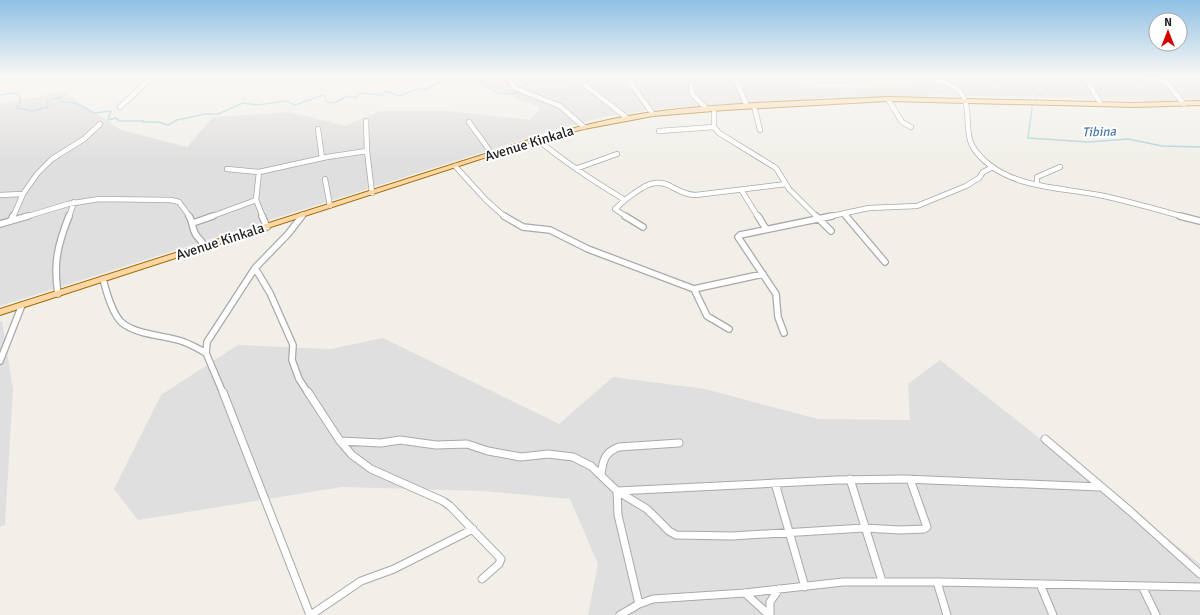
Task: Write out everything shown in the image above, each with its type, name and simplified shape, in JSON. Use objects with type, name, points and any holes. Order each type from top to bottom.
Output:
[{"type":"main road","name":"Avenue Kinkala","points":[[0,312],[537,139],[584,127],[652,114],[776,105]]},
{"type":"street","points":[[556,105],[560,106],[584,127]]},
{"type":"street","points":[[610,105],[627,118]]},
{"type":"street","points":[[646,105],[652,114]]},
{"type":"street","points":[[702,105],[706,109]]},
{"type":"street","points":[[891,105],[902,122],[911,127]]},
{"type":"street","points":[[965,105],[967,131],[970,142],[983,159],[1014,178],[1037,184],[1123,200],[1200,220]]},
{"type":"street","points":[[751,106],[760,130]]},
{"type":"street","points":[[714,114],[714,127],[723,136],[776,168],[798,199],[830,231]]},
{"type":"street","points":[[366,121],[367,151],[372,193]]},
{"type":"street","points":[[469,122],[492,154]]},
{"type":"street","points":[[12,220],[23,194],[37,174],[52,159],[84,139],[100,124]]},
{"type":"street","points":[[659,131],[714,127]]},
{"type":"street","points":[[318,129],[322,158]]},
{"type":"street","points":[[537,139],[551,151],[578,168],[597,183],[625,200]]},
{"type":"street","points":[[227,169],[259,172],[322,158],[367,151]]},
{"type":"street","points":[[578,168],[617,154]]},
{"type":"street","points":[[455,166],[487,201],[506,217],[523,227],[550,230],[588,249],[694,289],[763,274]]},
{"type":"street","points":[[784,333],[778,318],[776,294],[738,237],[742,234],[869,208],[917,206],[966,186],[979,178],[983,172],[993,166]]},
{"type":"street","points":[[1037,184],[1038,177],[1040,175],[1060,167]]},
{"type":"street","points":[[259,172],[256,200],[266,227]]},
{"type":"street","points":[[325,179],[330,206]]},
{"type":"street","points":[[643,227],[615,209],[625,200],[649,184],[658,181],[666,183],[675,190],[688,194],[742,191],[786,184]]},
{"type":"street","points":[[742,191],[766,229]]},
{"type":"street","points":[[0,195],[23,194]]},
{"type":"street","points":[[0,224],[74,202],[116,198],[175,200],[179,202],[193,223],[196,235],[200,238],[204,246]]},
{"type":"street","points":[[193,223],[256,200]]},
{"type":"street","points":[[58,294],[54,276],[55,254],[74,202]]},
{"type":"street","points":[[844,213],[885,262]]},
{"type":"street","points":[[303,214],[288,234],[255,268],[207,342],[206,353],[217,377],[310,615],[361,580],[394,569],[473,529]]},
{"type":"street","points":[[255,268],[270,293],[293,345],[292,360],[299,378],[340,441],[352,455],[370,469],[443,501],[473,529],[500,559],[499,564],[482,580]]},
{"type":"street","points":[[103,279],[106,293],[119,319],[124,325],[136,330],[184,342],[206,353]]},
{"type":"street","points":[[694,289],[707,316],[729,329]]},
{"type":"street","points":[[0,361],[22,305]]},
{"type":"street","points":[[1045,439],[1130,511],[1200,574]]},
{"type":"street","points":[[340,441],[381,443],[400,440],[436,445],[466,444],[488,451],[521,458],[548,454],[560,454],[573,457],[591,466],[617,491],[647,509],[669,531],[676,535],[732,536],[864,528],[900,530],[926,529],[927,527],[910,479]]},
{"type":"street","points":[[601,474],[604,458],[611,449],[619,447],[679,443]]},
{"type":"street","points":[[617,491],[850,479],[910,479],[1100,487]]},
{"type":"street","points":[[850,479],[882,582]]},
{"type":"street","points":[[775,483],[805,587]]},
{"type":"street","points":[[617,491],[618,514],[639,604]]},
{"type":"street","points":[[620,615],[639,604],[653,599],[745,593],[843,582],[937,582],[1200,587]]},
{"type":"street","points":[[937,582],[947,615]]},
{"type":"street","points":[[1040,584],[1053,615]]},
{"type":"street","points":[[1142,586],[1156,615]]},
{"type":"street","points":[[769,615],[770,602],[774,594],[780,589]]},
{"type":"street","points":[[745,593],[769,615]]},
{"type":"shaded area","points":[[0,105],[82,105],[121,130],[187,147],[213,117],[290,112],[345,126],[380,111],[447,111],[530,120],[540,108],[532,105],[718,105],[660,109],[603,117],[543,133],[0,306]]},
{"type":"shaded area","points":[[0,321],[2,321],[13,389],[5,525],[0,527]]},
{"type":"shaded area","points":[[383,338],[559,424],[613,377],[705,389],[818,419],[910,420],[908,384],[940,360],[1200,564],[1200,615],[588,615],[598,564],[570,499],[483,491],[342,487],[138,520],[114,489],[161,395],[238,345],[331,349]]},
{"type":"waterway","points":[[19,105],[16,108],[33,111],[48,107],[48,105]]},
{"type":"waterway","points":[[79,105],[94,113],[111,111],[108,120],[116,118],[119,121],[158,122],[168,125],[177,120],[205,114],[218,114],[239,105]]},
{"type":"waterway","points":[[255,105],[259,105]]},
{"type":"waterway","name":"Tibina","points":[[1032,108],[1028,138],[1088,142],[1128,139],[1162,146],[1200,147]]}]
